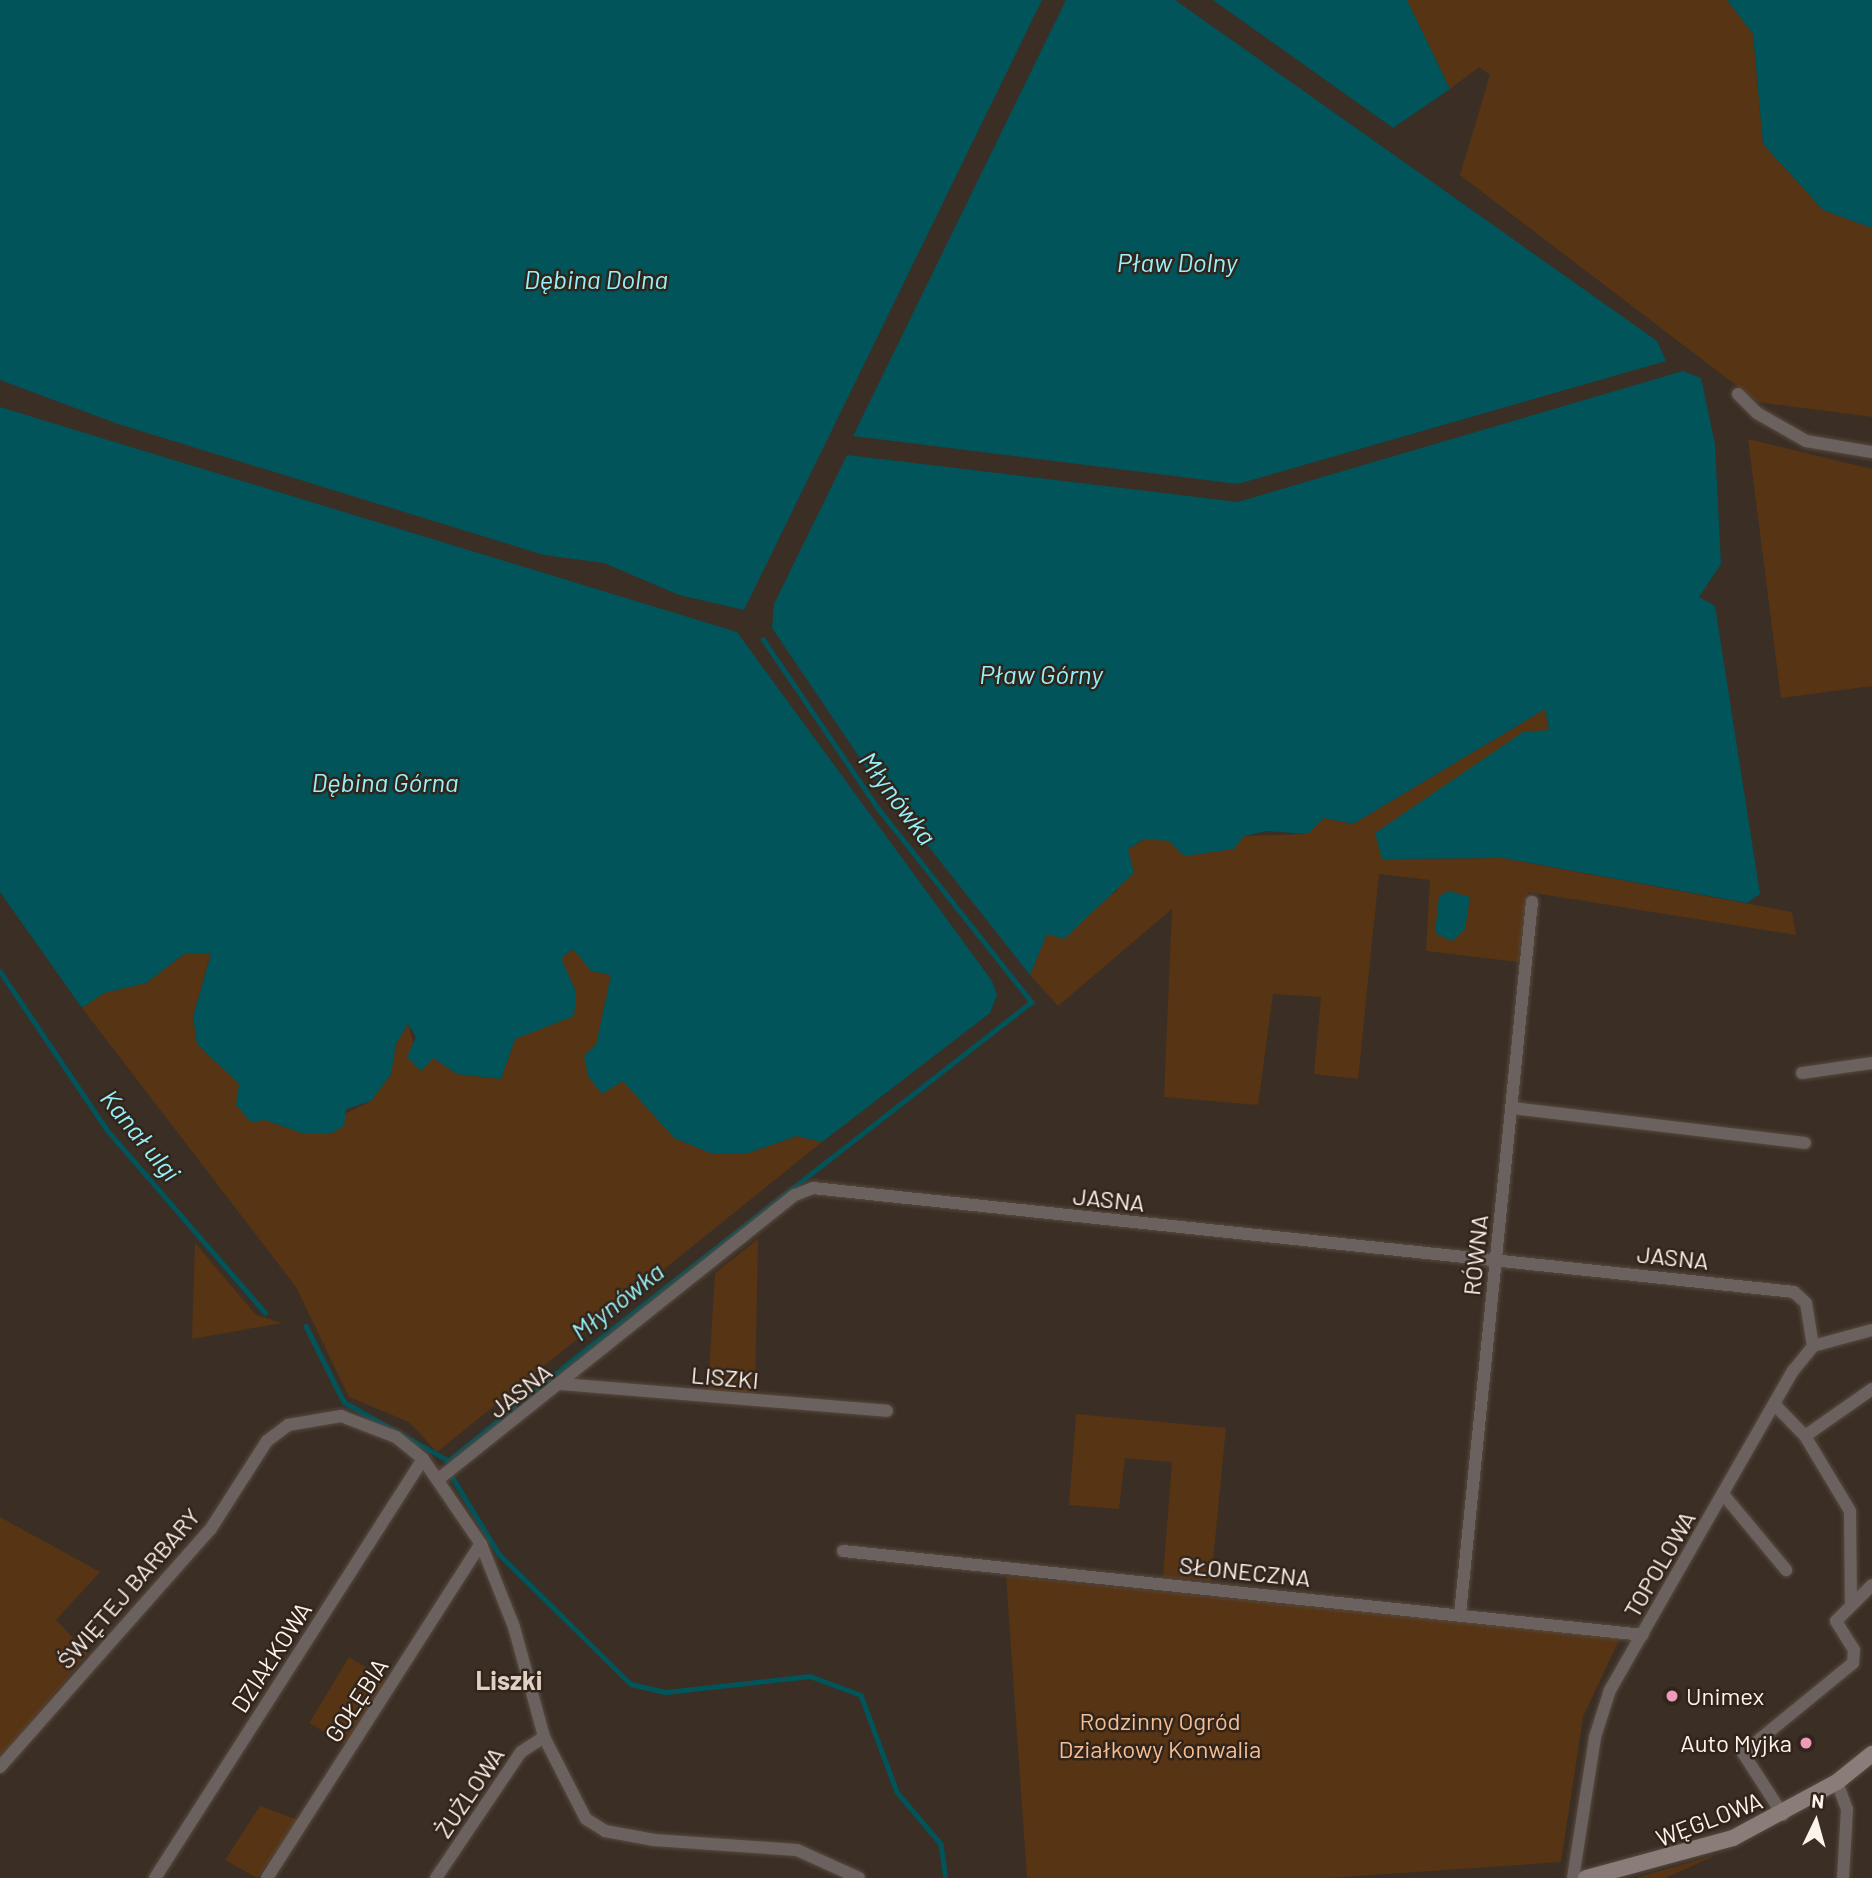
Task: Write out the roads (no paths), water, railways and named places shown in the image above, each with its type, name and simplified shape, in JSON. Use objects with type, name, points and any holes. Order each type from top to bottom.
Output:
[{"type":"street","points":[[1738,394],[1757,413],[1806,441],[1872,452]]},
{"type":"street","name":"RÓWNA","points":[[1460,1614],[1532,902]]},
{"type":"street","points":[[1801,1073],[1872,1063]]},
{"type":"street","points":[[1512,1108],[1805,1143]]},
{"type":"street","name":"JASNA","points":[[446,1474],[795,1195],[813,1188],[1794,1292],[1806,1303],[1813,1346]]},
{"type":"street","points":[[1813,1346],[1872,1329]]},
{"type":"street","name":"TOPOLOWA","points":[[1573,1878],[1601,1713],[1723,1494],[1813,1346]]},
{"type":"street","name":"LISZKI","points":[[561,1384],[887,1411]]},
{"type":"street","points":[[1805,1436],[1872,1389]]},
{"type":"street","points":[[1775,1405],[1805,1436],[1850,1511],[1851,1604]]},
{"type":"street","name":"ŚWIĘTEJ BARBARY","points":[[0,1767],[210,1530],[242,1472],[288,1426],[341,1416],[396,1437],[446,1474],[481,1544],[514,1627],[544,1737],[574,1804],[606,1830],[662,1841],[783,1847],[859,1878]]},
{"type":"street","name":"DZIAŁKOWA","points":[[155,1878],[423,1459]]},
{"type":"street","points":[[1723,1494],[1786,1570]]},
{"type":"street","name":"GOŁĘBIA","points":[[267,1878],[481,1544]]},
{"type":"street","name":"SŁONECZNA","points":[[843,1551],[1643,1635]]},
{"type":"street","points":[[1783,1815],[1743,1753],[1853,1663],[1854,1650],[1836,1621],[1872,1585]]},
{"type":"street","name":"ŻUŻLOWA","points":[[436,1878],[521,1752],[544,1737]]},
{"type":"street","name":"WĘGLOWA","points":[[1586,1878],[1667,1861],[1783,1815],[1838,1782],[1872,1754]]},
{"type":"street","points":[[1838,1782],[1847,1809],[1843,1878]]},
{"type":"water","name":"Dębina Dolna","points":[[0,0],[1042,0],[744,610],[679,595],[604,563],[544,555],[118,424],[0,380]]},
{"type":"water","name":"Pław Dolny","points":[[1066,0],[1175,0],[1657,341],[1666,361],[1238,484],[853,436]]},
{"type":"water","points":[[1213,0],[1407,0],[1450,89],[1393,128]]},
{"type":"water","points":[[1727,0],[1872,0],[1872,228],[1823,210],[1763,144],[1753,34]]},
{"type":"water","name":"Pław Górny","points":[[1683,371],[1701,378],[1715,444],[1721,564],[1699,597],[1715,606],[1760,894],[1747,903],[1503,858],[1382,859],[1375,833],[1523,732],[1549,730],[1545,709],[1353,824],[1324,818],[1307,834],[1267,831],[1244,836],[1234,849],[1184,856],[1169,841],[1144,839],[1128,849],[1134,873],[1064,939],[1047,934],[1030,975],[868,770],[772,628],[774,604],[847,455],[1238,502]]},
{"type":"water","name":"Dębina Górna","points":[[0,407],[737,632],[992,981],[997,995],[990,1013],[822,1142],[797,1136],[748,1153],[713,1154],[674,1138],[623,1081],[602,1094],[588,1076],[584,1055],[596,1045],[611,975],[591,971],[573,949],[561,958],[576,992],[574,1016],[515,1039],[501,1079],[457,1074],[433,1058],[421,1071],[407,1057],[416,1037],[408,1024],[396,1044],[391,1074],[371,1101],[346,1109],[344,1126],[330,1134],[305,1134],[265,1120],[251,1122],[236,1105],[239,1084],[197,1044],[193,1017],[211,954],[184,954],[146,983],[104,993],[82,1008],[0,892]]},
{"type":"water","points":[[1449,891],[1470,897],[1465,929],[1452,941],[1435,933],[1439,896]]},
{"type":"waterway","name":"Młynówka","points":[[763,639],[878,808],[1032,1002],[583,1352],[449,1461],[448,1470],[499,1554],[631,1684],[666,1692],[810,1676],[861,1695],[897,1792],[941,1844],[946,1878]]},
{"type":"waterway","name":"Kanał ulgi","points":[[0,971],[108,1131],[265,1312]]},
{"type":"waterway","name":"Kanał ulgi","points":[[306,1326],[344,1402],[449,1461]]},
{"type":"place","name":"Unimex","points":[[1672,1696]]},
{"type":"place","name":"Auto Myjka","points":[[1806,1743]]},
{"type":"district","name":"Liszki","points":[[509,1680]]},
{"type":"park label","name":"Rodzinny Ogród Działkowy Konwalia","points":[[1160,1735]]}]
